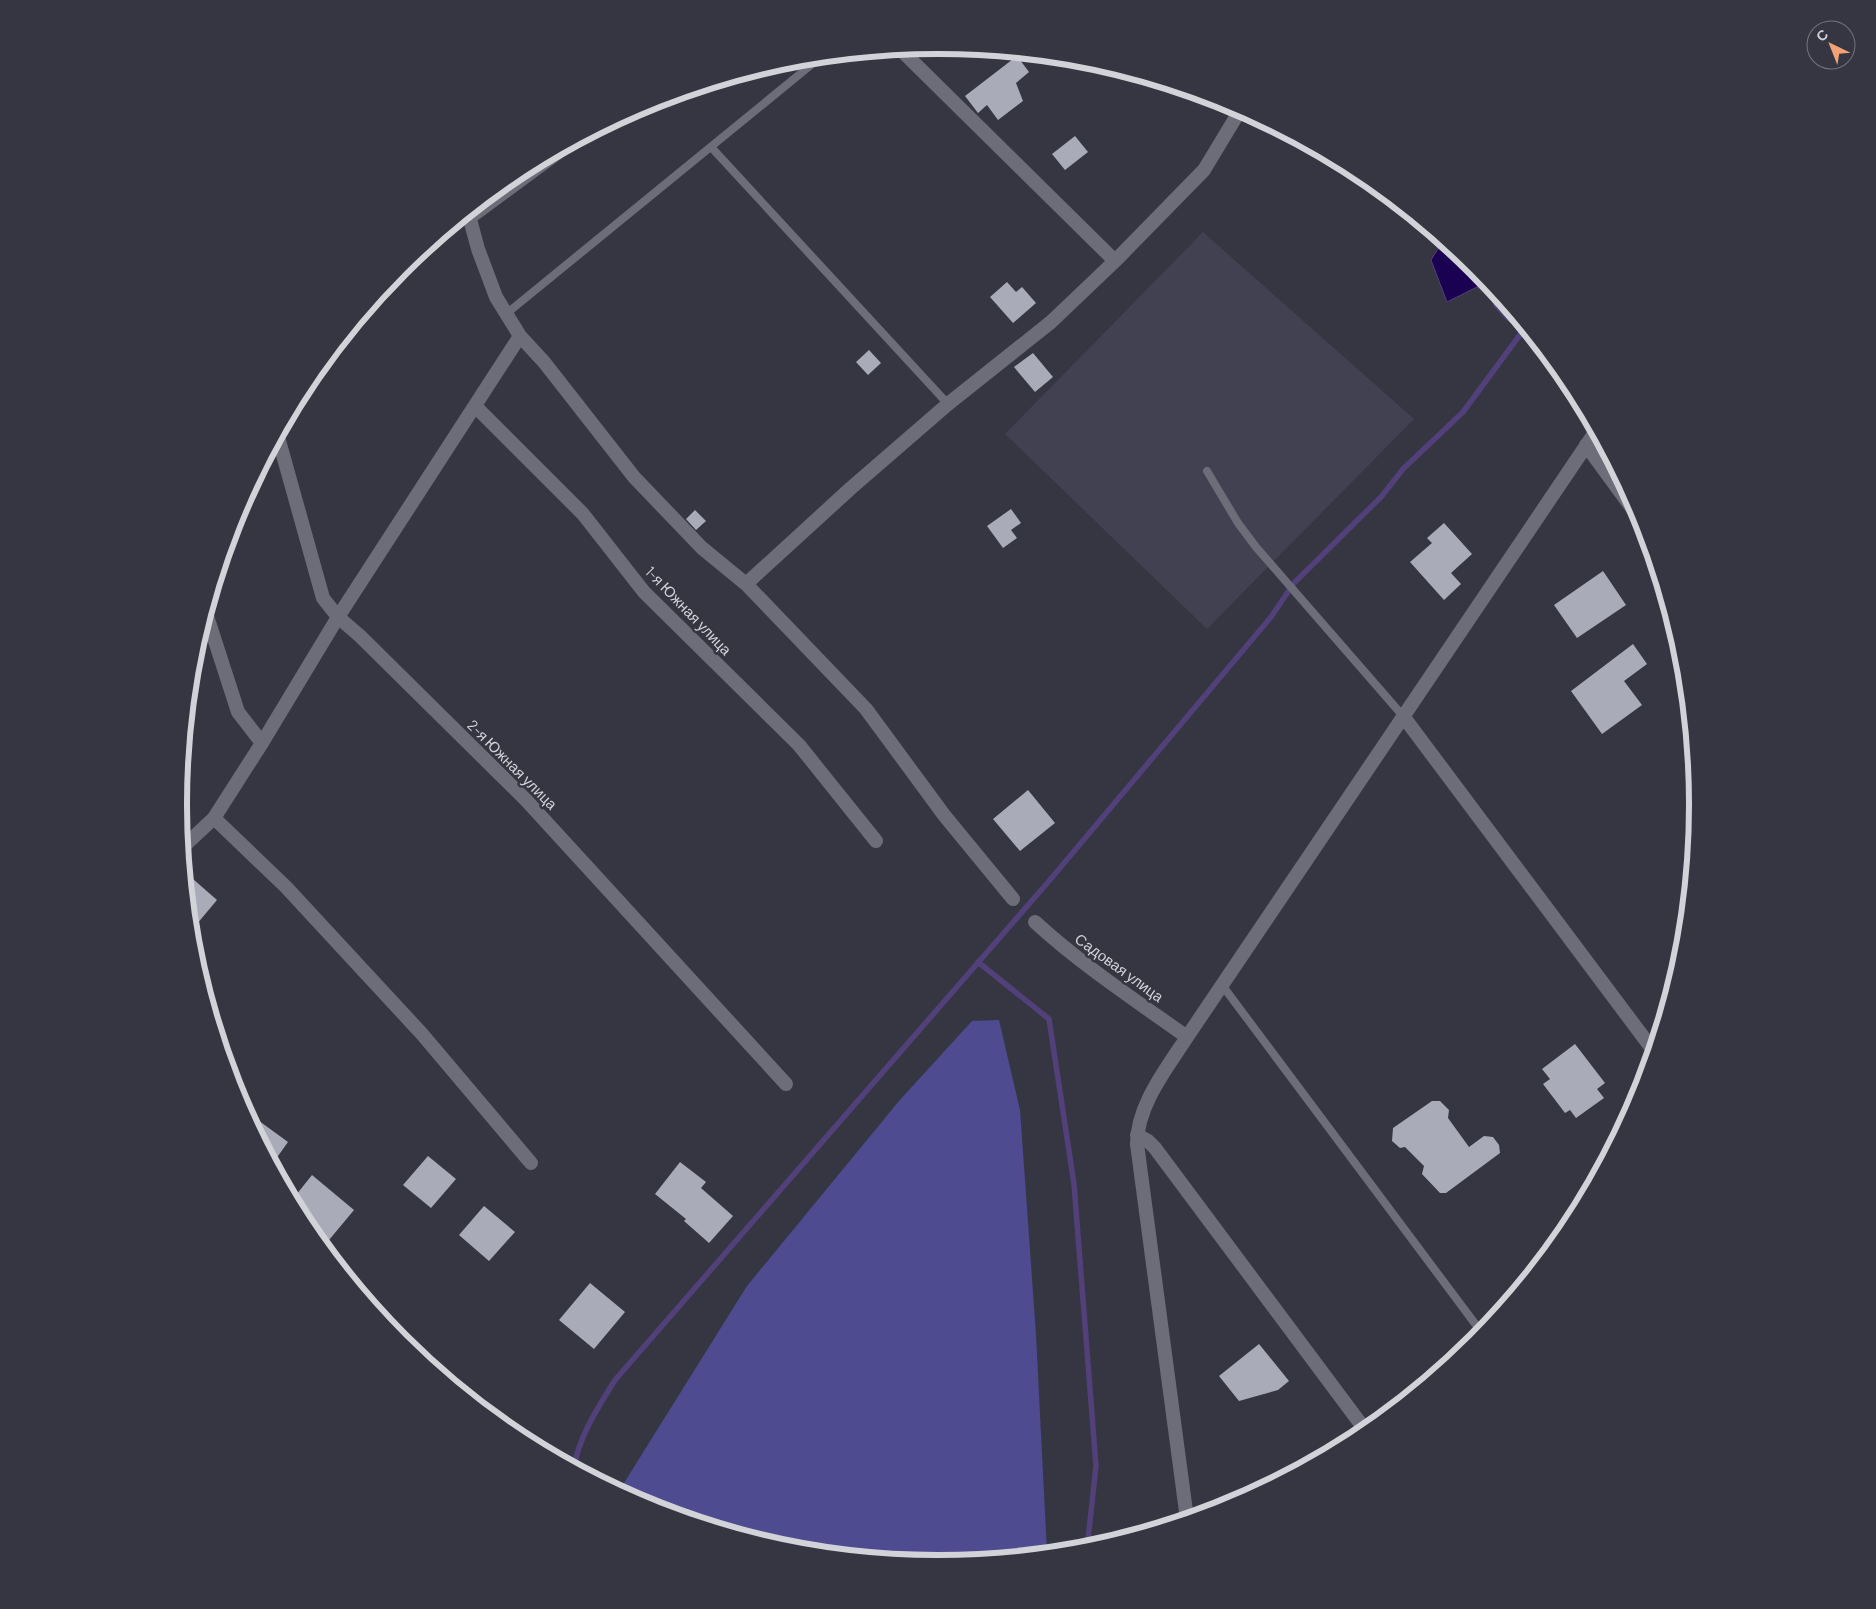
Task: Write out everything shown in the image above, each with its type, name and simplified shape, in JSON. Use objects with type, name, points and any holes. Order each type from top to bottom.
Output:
[{"type":"street","points":[[906,55],[1115,261]]},
{"type":"street","points":[[746,584],[851,488],[948,404],[1050,322],[1115,261],[1204,170],[1237,116]]},
{"type":"street","points":[[470,218],[478,249],[496,297],[520,336],[560,382],[634,477],[702,548],[746,584],[866,709],[938,807],[1014,899]]},
{"type":"street","points":[[189,842],[214,818],[338,617],[520,336]]},
{"type":"street","name":"1-я Южная улица","points":[[474,406],[583,514],[644,592],[799,745],[876,841]]},
{"type":"street","points":[[1186,1512],[1137,1135],[1139,1119],[1188,1036],[1592,437]]},
{"type":"street","name":"2-я Южная улица","points":[[280,444],[324,598],[338,617],[360,636],[526,800],[786,1084]]},
{"type":"street","points":[[1586,445],[1620,492]]},
{"type":"street","points":[[210,624],[238,712],[262,743]]},
{"type":"street","points":[[1403,716],[1650,1044]]},
{"type":"street","points":[[214,818],[293,894],[422,1034],[531,1163]]},
{"type":"street","name":"Садовая улица","points":[[1034,922],[1091,969],[1188,1036]]},
{"type":"street","points":[[1137,1135],[1148,1141],[1155,1148],[1361,1425]]},
{"type":"lane","points":[[506,314],[811,65]]},
{"type":"lane","points":[[711,147],[948,404]]},
{"type":"lane","points":[[1207,471],[1238,523],[1256,547],[1403,716]]},
{"type":"lane","points":[[1222,985],[1477,1326]]},
{"type":"shaded area","points":[[1203,232],[1414,419],[1207,629],[1005,434]]},
{"type":"shaded area","points":[[1440,246],[1480,286],[1447,302],[1431,260]]},
{"type":"shaded area","points":[[999,1020],[1020,1110],[1036,1335],[1047,1547],[987,1554],[938,1555],[889,1554],[840,1549],[744,1530],[697,1515],[623,1485],[747,1286],[899,1101],[972,1021]]},
{"type":"building","points":[[1015,58],[1019,58],[1029,72],[1016,83],[1023,101],[998,120],[987,105],[978,113],[965,96]]},
{"type":"building","points":[[1075,136],[1088,152],[1065,170],[1052,154]]},
{"type":"building","points":[[1007,282],[1016,292],[1022,287],[1036,303],[1013,323],[990,297]]},
{"type":"building","points":[[869,350],[881,363],[868,375],[856,362]]},
{"type":"building","points":[[1033,353],[1053,377],[1035,392],[1014,367]]},
{"type":"building","points":[[1011,509],[1021,523],[1011,530],[1017,538],[1003,548],[987,526]]},
{"type":"building","points":[[695,510],[706,521],[696,530],[686,519]]},
{"type":"building","points":[[1444,523],[1472,554],[1451,573],[1461,584],[1444,600],[1410,562],[1432,543],[1427,538]]},
{"type":"building","points":[[1603,571],[1626,605],[1577,638],[1554,605]]},
{"type":"building","points":[[1633,644],[1647,664],[1624,681],[1642,705],[1602,734],[1571,691]]},
{"type":"building","points":[[1028,790],[1055,823],[1020,851],[993,819]]},
{"type":"building","points":[[191,878],[217,900],[197,923]]},
{"type":"building","points":[[1575,1044],[1605,1083],[1597,1089],[1604,1098],[1576,1118],[1570,1110],[1565,1113],[1543,1084],[1550,1079],[1542,1069]]},
{"type":"building","points":[[1432,1101],[1440,1101],[1449,1110],[1448,1118],[1469,1147],[1484,1136],[1493,1137],[1499,1145],[1500,1153],[1446,1193],[1440,1193],[1422,1174],[1424,1166],[1405,1147],[1400,1148],[1392,1141],[1393,1128]]},
{"type":"building","points":[[257,1119],[288,1142],[276,1158]]},
{"type":"building","points":[[428,1156],[456,1179],[431,1208],[403,1185]]},
{"type":"building","points":[[680,1162],[706,1182],[701,1188],[733,1216],[709,1243],[684,1221],[686,1219],[655,1194]]},
{"type":"building","points":[[312,1175],[354,1210],[329,1240],[323,1235],[297,1194]]},
{"type":"building","points":[[484,1206],[515,1232],[489,1261],[459,1235]]},
{"type":"building","points":[[590,1283],[625,1312],[594,1349],[559,1320]]},
{"type":"building","points":[[1259,1344],[1289,1381],[1278,1390],[1239,1401],[1219,1376]]},
{"type":"waterway","points":[[1496,305],[1511,320]]},
{"type":"waterway","points":[[575,1462],[585,1432],[615,1380],[1049,881],[1271,617],[1294,583],[1381,497],[1403,469],[1463,412],[1522,332]]},
{"type":"waterway","points":[[978,962],[1049,1019],[1074,1184],[1096,1466],[1088,1540]]}]
